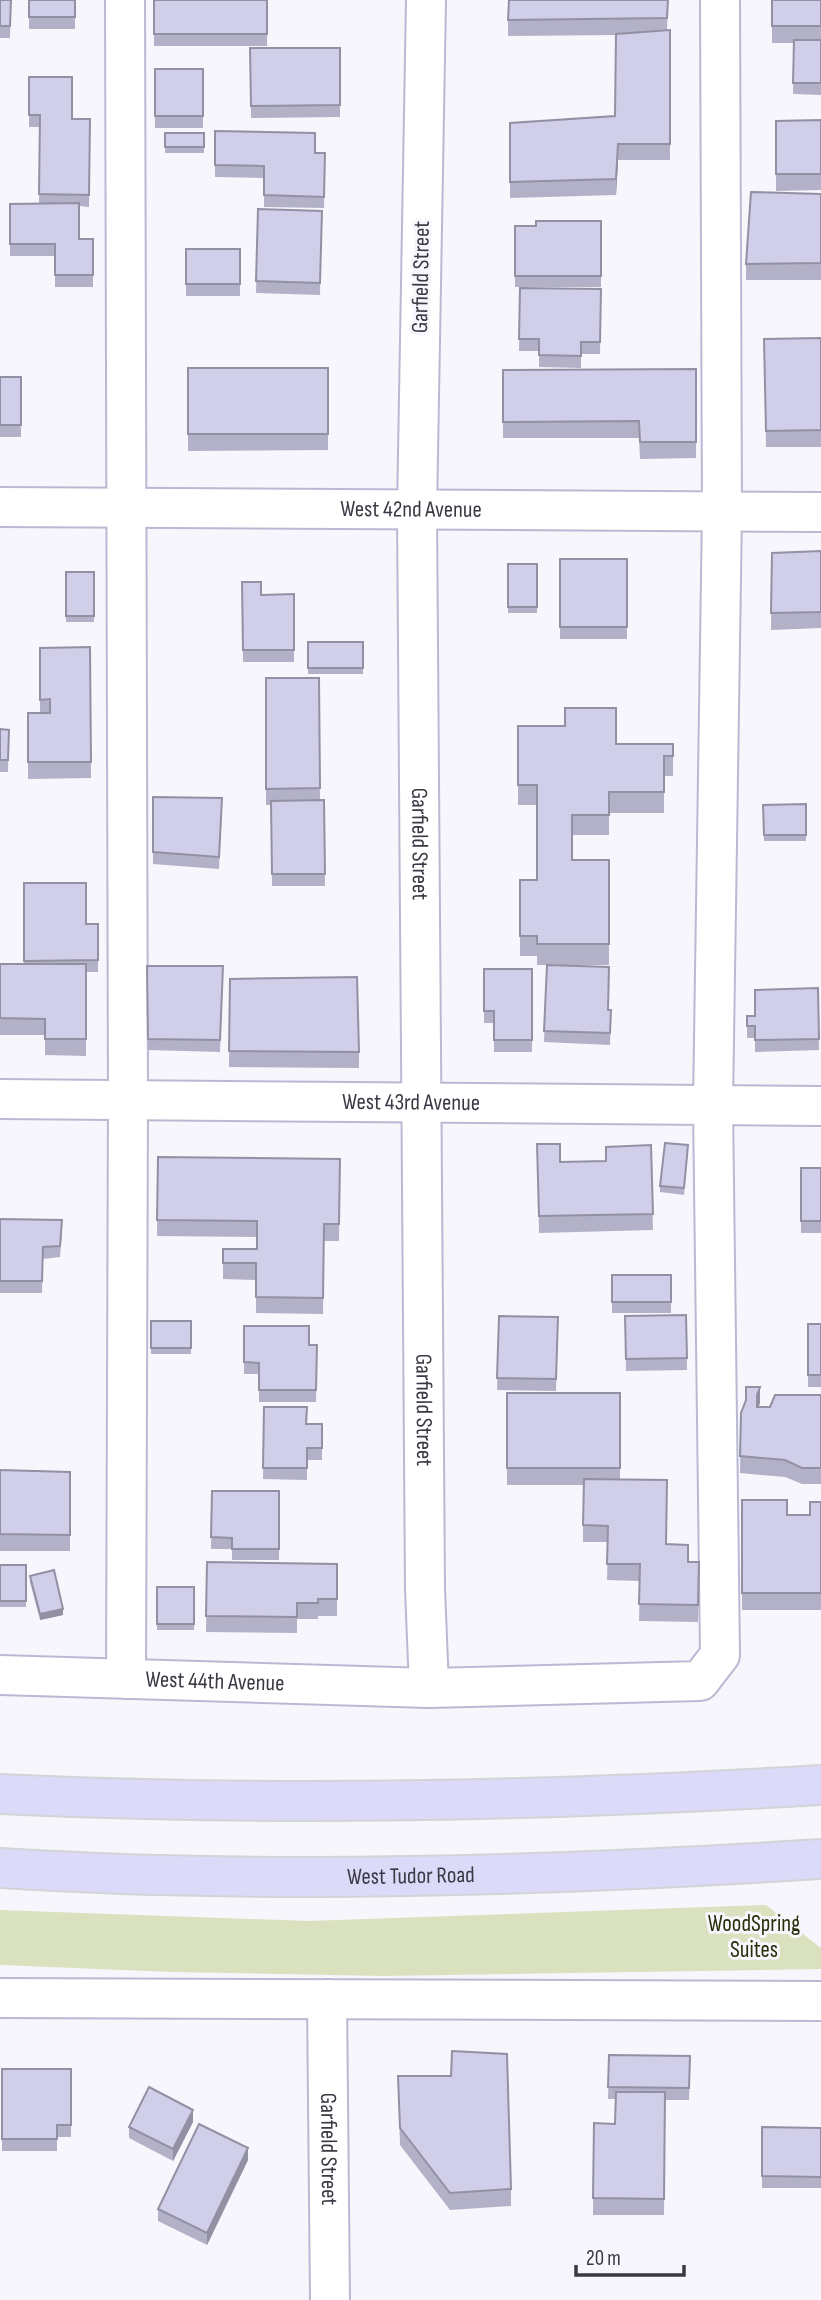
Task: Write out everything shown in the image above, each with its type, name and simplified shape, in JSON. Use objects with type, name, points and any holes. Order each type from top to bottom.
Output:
[{"type":"main road","points":[[0,1794],[202,1801],[348,1801],[638,1795],[821,1785]]},
{"type":"main road","name":"West Tudor Road","points":[[0,1868],[158,1875],[453,1876],[821,1859]]},
{"type":"street","points":[[125,0],[128,1100],[126,1679]]},
{"type":"street","name":"Garfield Street","points":[[426,0],[417,511],[425,1575],[429,1688]]},
{"type":"street","points":[[713,1105],[722,512],[720,0]]},
{"type":"street","name":"West 42nd Avenue","points":[[0,507],[821,512]]},
{"type":"street","name":"West 43rd Avenue","points":[[0,1099],[821,1106]]},
{"type":"street","name":"West 44th Avenue","points":[[0,1675],[429,1688],[700,1681],[720,1655],[713,1105]]},
{"type":"street","points":[[0,1998],[821,2001]]},
{"type":"street","name":"Garfield Street","points":[[327,1999],[330,2300]]},
{"type":"green space","name":"WoodSpring Suites","points":[[766,1905],[821,1948],[821,1969],[383,1976],[0,1965],[0,1910],[308,1921]]},
{"type":"building","points":[[0,0],[11,0],[10,26],[0,26]]},
{"type":"building","points":[[29,0],[75,0],[75,17],[29,17]]},
{"type":"building","points":[[154,0],[267,0],[267,34],[154,34]]},
{"type":"building","points":[[509,0],[668,0],[667,18],[508,20]]},
{"type":"building","points":[[772,0],[821,0],[821,26],[772,26]]},
{"type":"building","points":[[670,30],[670,144],[618,144],[616,179],[510,182],[510,123],[615,116],[616,34]]},
{"type":"building","points":[[794,40],[821,40],[821,83],[793,83]]},
{"type":"building","points":[[250,48],[340,48],[340,105],[251,106]]},
{"type":"building","points":[[155,69],[203,69],[203,116],[155,116]]},
{"type":"building","points":[[29,77],[72,77],[72,119],[90,119],[89,195],[39,194],[40,115],[29,115]]},
{"type":"building","points":[[821,120],[821,174],[776,174],[776,121]]},
{"type":"building","points":[[215,131],[315,133],[315,153],[325,153],[324,197],[264,195],[264,166],[215,165]]},
{"type":"building","points":[[165,133],[204,133],[204,147],[165,147]]},
{"type":"building","points":[[751,192],[821,194],[821,263],[746,264]]},
{"type":"building","points":[[79,203],[79,239],[93,239],[93,275],[55,275],[55,244],[10,244],[10,204]]},
{"type":"building","points":[[258,209],[322,211],[320,283],[256,281]]},
{"type":"building","points":[[536,221],[601,221],[601,276],[515,276],[515,226],[536,226]]},
{"type":"building","points":[[186,249],[240,249],[240,284],[186,284]]},
{"type":"building","points":[[520,288],[601,289],[600,342],[581,342],[581,356],[539,355],[539,339],[519,339]]},
{"type":"building","points":[[821,338],[821,430],[766,431],[764,339]]},
{"type":"building","points":[[188,368],[328,368],[328,434],[188,434]]},
{"type":"building","points":[[696,369],[696,442],[640,442],[639,421],[503,422],[503,370]]},
{"type":"building","points":[[0,377],[21,377],[21,425],[0,425]]},
{"type":"building","points":[[821,551],[821,612],[771,613],[772,553]]},
{"type":"building","points":[[560,559],[627,559],[627,627],[560,627]]},
{"type":"building","points":[[508,564],[537,564],[537,607],[508,607]]},
{"type":"building","points":[[66,572],[94,572],[94,616],[66,616]]},
{"type":"building","points":[[242,582],[261,582],[261,595],[294,594],[294,650],[243,650]]},
{"type":"building","points":[[308,642],[363,642],[363,668],[308,668]]},
{"type":"building","points":[[90,647],[91,762],[28,762],[28,713],[50,713],[50,699],[40,700],[40,648]]},
{"type":"building","points":[[266,678],[319,678],[320,788],[266,789]]},
{"type":"building","points":[[565,708],[616,708],[616,744],[673,744],[673,756],[664,756],[664,792],[609,792],[609,815],[572,815],[572,860],[609,860],[609,944],[537,944],[537,936],[520,936],[520,880],[537,880],[537,785],[518,785],[518,726],[565,726]]},
{"type":"building","points":[[0,729],[9,730],[8,760],[0,760]]},
{"type":"building","points":[[153,797],[222,798],[219,857],[153,852]]},
{"type":"building","points":[[324,800],[325,874],[272,874],[271,801]]},
{"type":"building","points":[[806,804],[806,835],[764,835],[763,805]]},
{"type":"building","points":[[24,883],[86,883],[86,924],[98,924],[98,960],[24,961]]},
{"type":"building","points":[[0,964],[86,964],[86,1039],[45,1039],[45,1019],[0,1018]]},
{"type":"building","points":[[547,965],[609,967],[610,1033],[544,1031]]},
{"type":"building","points":[[147,966],[223,966],[220,1040],[148,1039]]},
{"type":"building","points":[[484,969],[532,969],[532,1040],[494,1040],[494,1011],[484,1011]]},
{"type":"building","points":[[357,977],[359,1052],[229,1051],[230,979]]},
{"type":"building","points":[[818,988],[819,1039],[755,1040],[755,1026],[747,1026],[747,1016],[755,1016],[755,990]]},
{"type":"building","points":[[665,1143],[688,1145],[684,1188],[660,1186]]},
{"type":"building","points":[[537,1144],[560,1144],[560,1162],[606,1161],[606,1147],[651,1145],[653,1214],[539,1216]]},
{"type":"building","points":[[158,1157],[340,1159],[339,1224],[324,1224],[323,1298],[256,1297],[256,1263],[223,1263],[223,1249],[257,1249],[257,1221],[157,1220]]},
{"type":"building","points":[[801,1168],[821,1168],[821,1221],[801,1221]]},
{"type":"building","points":[[0,1219],[62,1220],[60,1246],[43,1247],[42,1281],[0,1281]]},
{"type":"building","points":[[612,1275],[671,1275],[671,1302],[612,1302]]},
{"type":"building","points":[[686,1315],[687,1358],[626,1359],[625,1316]]},
{"type":"building","points":[[499,1316],[558,1317],[556,1379],[497,1378]]},
{"type":"building","points":[[151,1321],[191,1321],[191,1348],[151,1348]]},
{"type":"building","points":[[808,1324],[821,1324],[821,1375],[808,1375]]},
{"type":"building","points":[[244,1326],[309,1326],[309,1345],[317,1345],[316,1390],[259,1390],[259,1363],[244,1362]]},
{"type":"building","points":[[746,1387],[760,1387],[757,1407],[770,1407],[775,1395],[821,1395],[821,1468],[802,1468],[785,1460],[740,1456],[741,1413],[746,1400]]},
{"type":"building","points":[[507,1393],[620,1393],[620,1468],[507,1468]]},
{"type":"building","points":[[264,1407],[307,1407],[306,1424],[322,1424],[322,1448],[307,1448],[307,1468],[263,1468]]},
{"type":"building","points":[[0,1470],[70,1472],[70,1535],[0,1534]]},
{"type":"building","points":[[584,1479],[667,1480],[666,1544],[688,1545],[688,1562],[699,1562],[698,1605],[639,1604],[640,1564],[607,1564],[608,1526],[583,1525]]},
{"type":"building","points":[[212,1491],[279,1491],[279,1549],[232,1549],[232,1538],[211,1537]]},
{"type":"building","points":[[742,1500],[787,1500],[787,1515],[810,1515],[810,1502],[821,1502],[821,1593],[742,1593]]},
{"type":"building","points":[[207,1562],[337,1564],[337,1599],[297,1603],[297,1617],[206,1616]]},
{"type":"building","points":[[0,1565],[26,1565],[26,1601],[0,1601]]},
{"type":"building","points":[[54,1570],[63,1609],[40,1614],[30,1576]]},
{"type":"building","points":[[157,1587],[194,1587],[194,1624],[157,1624]]},
{"type":"building","points":[[452,2051],[507,2054],[511,2189],[450,2193],[400,2128],[398,2076],[451,2076]]},
{"type":"building","points":[[609,2055],[690,2056],[689,2088],[608,2087]]},
{"type":"building","points":[[2,2069],[71,2069],[71,2125],[57,2125],[57,2139],[2,2139]]},
{"type":"building","points":[[149,2087],[193,2110],[173,2149],[129,2127]]},
{"type":"building","points":[[616,2092],[665,2092],[664,2199],[593,2198],[594,2123],[615,2124]]},
{"type":"building","points":[[199,2124],[248,2148],[207,2233],[158,2209]]},
{"type":"building","points":[[762,2127],[821,2128],[821,2177],[762,2176]]}]
